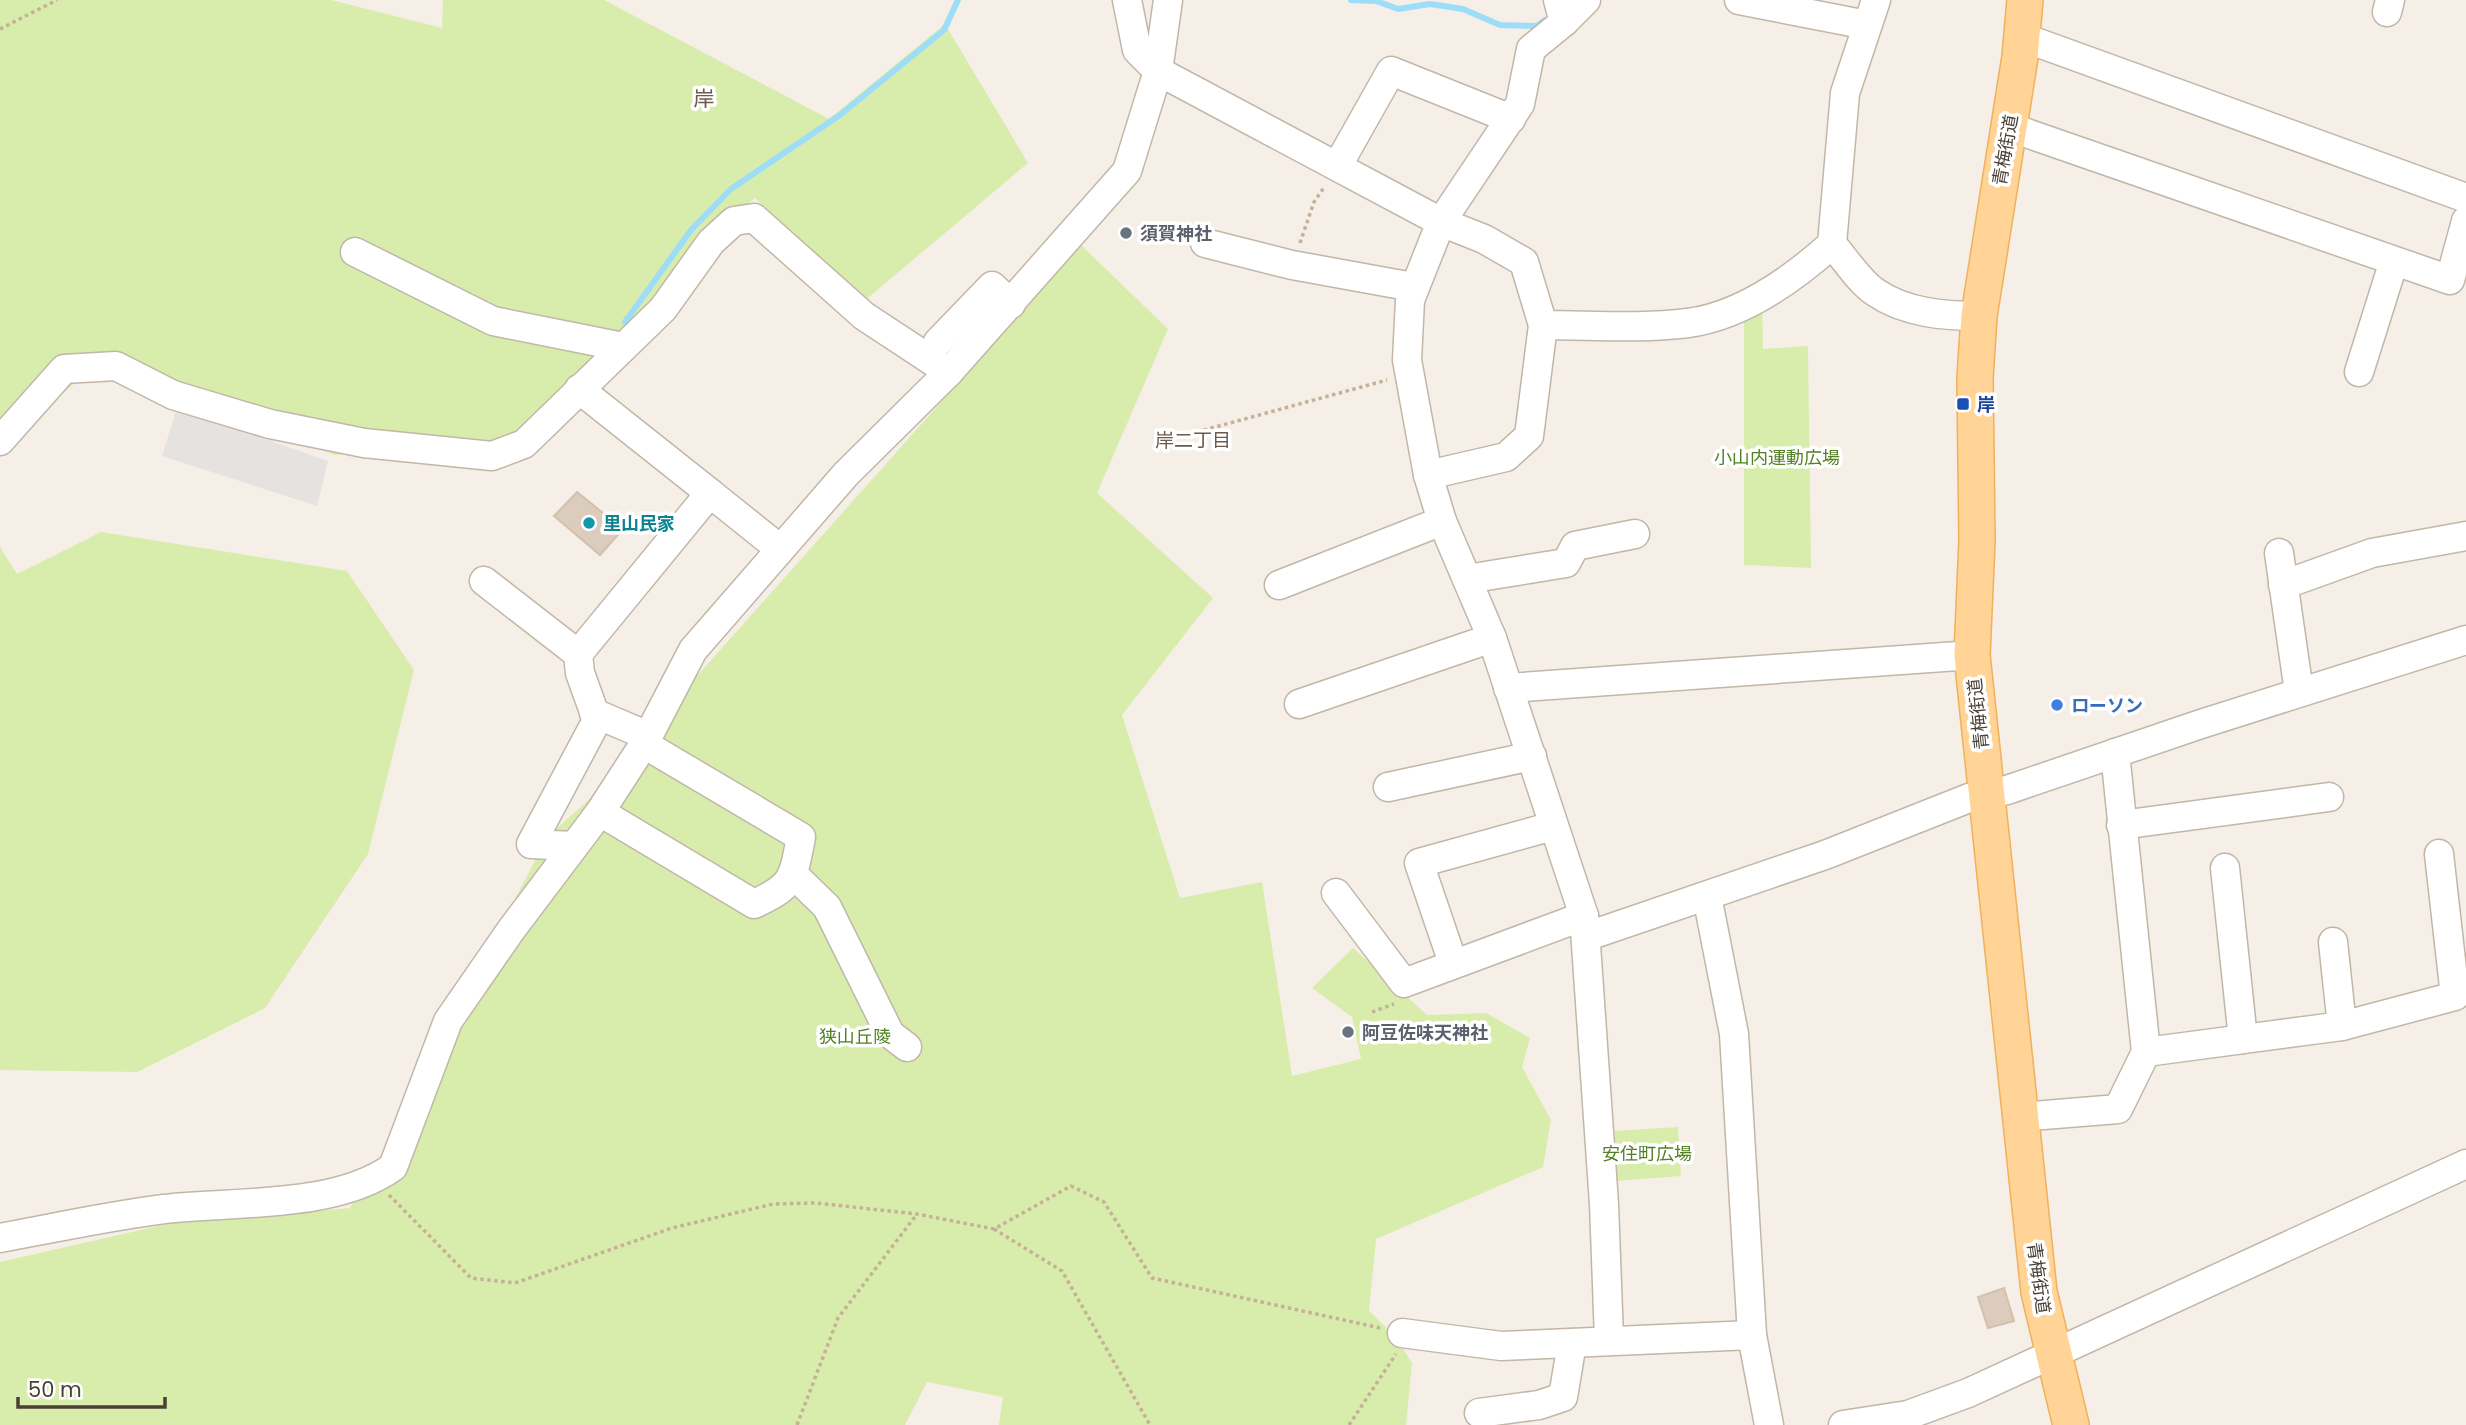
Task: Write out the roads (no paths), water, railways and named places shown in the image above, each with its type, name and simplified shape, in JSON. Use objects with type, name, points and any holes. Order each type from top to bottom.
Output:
[{"type":"main road","name":"青梅街道","points":[[2025,0],[2009,127],[1979,316],[1975,378],[1977,541],[1972,655],[2039,1292],[2071,1425]]},
{"type":"street","points":[[1127,0],[1137,50],[1158,71],[1441,222],[1483,239],[1524,262],[1544,325],[1529,436],[1506,457],[1428,475]]},
{"type":"street","points":[[0,1237],[164,1209],[317,1197],[375,1180],[393,1167],[448,1021],[600,813],[646,740],[693,650],[780,549],[891,427],[949,372],[1127,171],[1158,71],[1168,0]]},
{"type":"street","points":[[1586,0],[1561,9],[1531,49],[1520,104],[1441,222],[1413,287],[1407,360],[1428,475],[1442,521],[1492,638],[1586,926],[1609,1339]]},
{"type":"street","points":[[1544,325],[1608,328],[1691,323],[1735,309],[1768,292],[1806,268],[1832,244],[1845,93],[1871,13],[1738,0]]},
{"type":"street","points":[[2022,37],[2466,198]]},
{"type":"street","points":[[1338,165],[1391,71],[1511,119]]},
{"type":"street","points":[[2009,127],[2450,280],[2466,221]]},
{"type":"street","points":[[0,441],[64,369],[116,366],[173,395],[270,424],[365,443],[492,456],[524,444],[663,309],[711,242],[734,221],[754,218],[864,316],[949,372]]},
{"type":"street","points":[[1205,243],[1292,265],[1413,287]]},
{"type":"street","points":[[1832,244],[1874,292],[1898,304],[1931,312],[1979,316]]},
{"type":"street","points":[[355,252],[493,321],[623,346]]},
{"type":"street","points":[[2359,372],[2394,261]]},
{"type":"street","points":[[938,342],[992,286],[1011,304]]},
{"type":"street","points":[[579,389],[780,549]]},
{"type":"street","points":[[574,846],[531,844],[597,720],[580,673],[578,654],[710,493]]},
{"type":"street","points":[[1279,585],[1442,521]]},
{"type":"street","points":[[1467,579],[1566,563],[1576,546],[1635,534]]},
{"type":"street","points":[[2283,585],[2372,553],[2466,536]]},
{"type":"street","points":[[2279,553],[2300,692]]},
{"type":"street","points":[[484,580],[578,654]]},
{"type":"street","points":[[1299,704],[1492,638]]},
{"type":"street","points":[[1336,893],[1404,983],[1452,963],[1707,896],[1825,855],[1957,803],[1986,796],[2466,640]]},
{"type":"street","points":[[1508,688],[1972,655]]},
{"type":"street","points":[[594,713],[646,740],[801,837],[793,874],[780,892],[754,904],[600,813]]},
{"type":"street","points":[[2020,1117],[2118,1109],[2146,1052],[2115,752]]},
{"type":"street","points":[[1388,787],[1532,756]]},
{"type":"street","points":[[2121,825],[2329,797]]},
{"type":"street","points":[[1452,963],[1419,863],[1553,825]]},
{"type":"street","points":[[2146,1052],[2342,1026],[2460,996],[2440,853]]},
{"type":"street","points":[[2225,868],[2243,1039]]},
{"type":"street","points":[[793,874],[827,907],[890,1034],[907,1048]]},
{"type":"street","points":[[1707,896],[1734,1034],[1752,1335],[1769,1425]]},
{"type":"street","points":[[2333,942],[2342,1026]]},
{"type":"street","points":[[1843,1425],[1882,1423],[1968,1393],[2466,1164]]},
{"type":"street","points":[[1406,1334],[1501,1346],[1609,1339],[1752,1335]]},
{"type":"street","points":[[1479,1413],[1539,1405],[1563,1396],[1572,1343]]},
{"type":"waterway","points":[[625,322],[691,230],[731,189],[840,115],[944,30],[958,0]]},
{"type":"waterway","points":[[1351,0],[1376,1],[1398,9],[1430,4],[1463,9],[1500,25],[1537,26],[1545,20]]},
{"type":"place","name":"須賀神社","points":[[1126,233]]},
{"type":"place","name":"岸","points":[[1963,404]]},
{"type":"place","name":"里山民家","points":[[589,523]]},
{"type":"place","name":"ローソン","points":[[2057,705]]},
{"type":"place","name":"阿豆佐味天神社","points":[[1348,1032]]},
{"type":"district","name":"岸","points":[[704,98]]},
{"type":"district","name":"岸二丁目","points":[[1193,440]]},
{"type":"park label","name":"小山内運動広場","points":[[1777,457]]},
{"type":"park label","name":"狭山丘陵","points":[[855,1036]]},
{"type":"park label","name":"安住町広場","points":[[1647,1153]]}]
